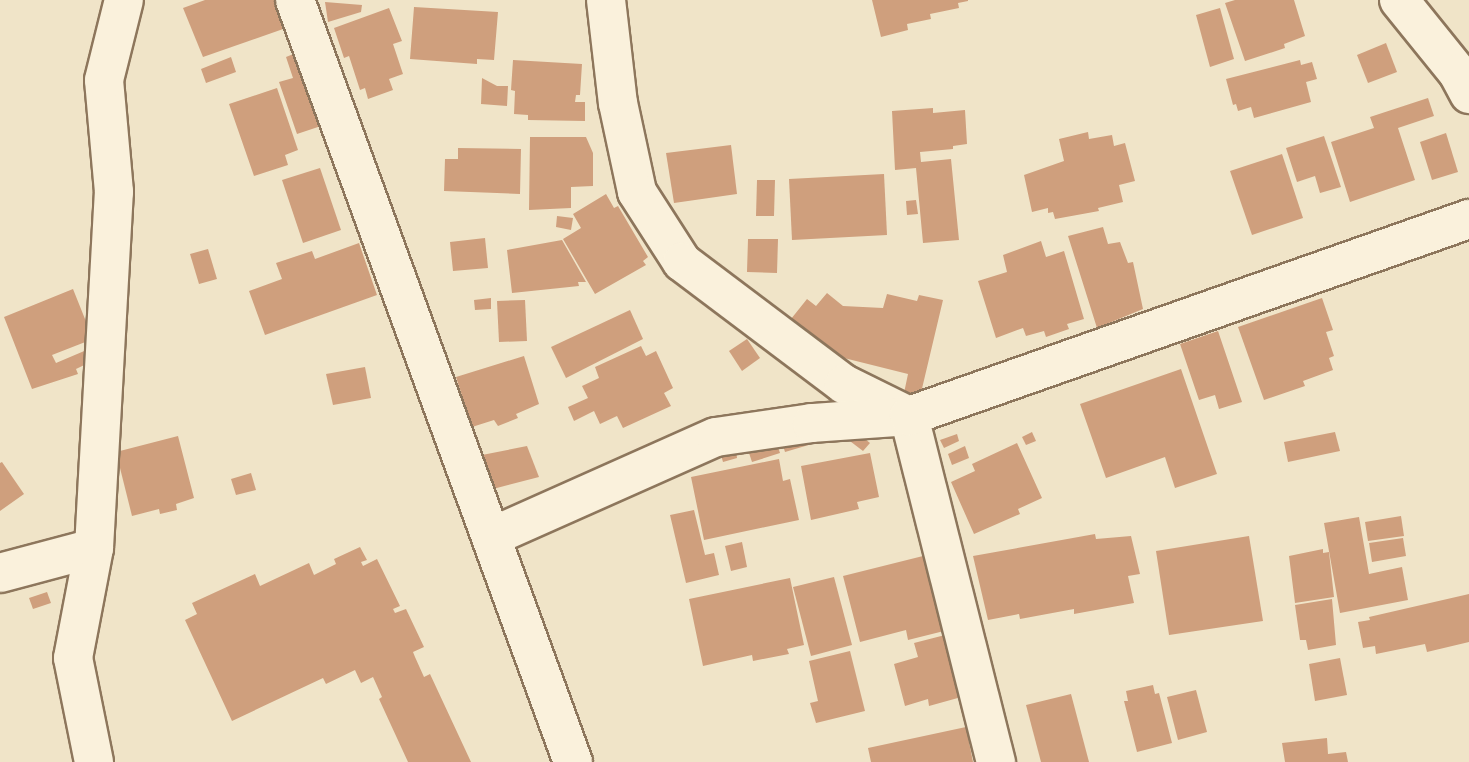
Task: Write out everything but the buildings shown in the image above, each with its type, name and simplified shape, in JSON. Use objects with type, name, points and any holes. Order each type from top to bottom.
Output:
[{"type":"street","points":[[94,762],[73,658],[94,548],[114,192],[104,80],[124,0]]},
{"type":"street","points":[[295,0],[573,762]]},
{"type":"street","points":[[607,0],[618,103],[637,192],[682,262],[844,384],[909,416],[996,762]]},
{"type":"street","points":[[1399,0],[1458,73],[1469,94]]},
{"type":"street","points":[[491,537],[716,437],[813,423],[909,416],[1469,219]]},
{"type":"street","points":[[0,573],[94,548]]}]
